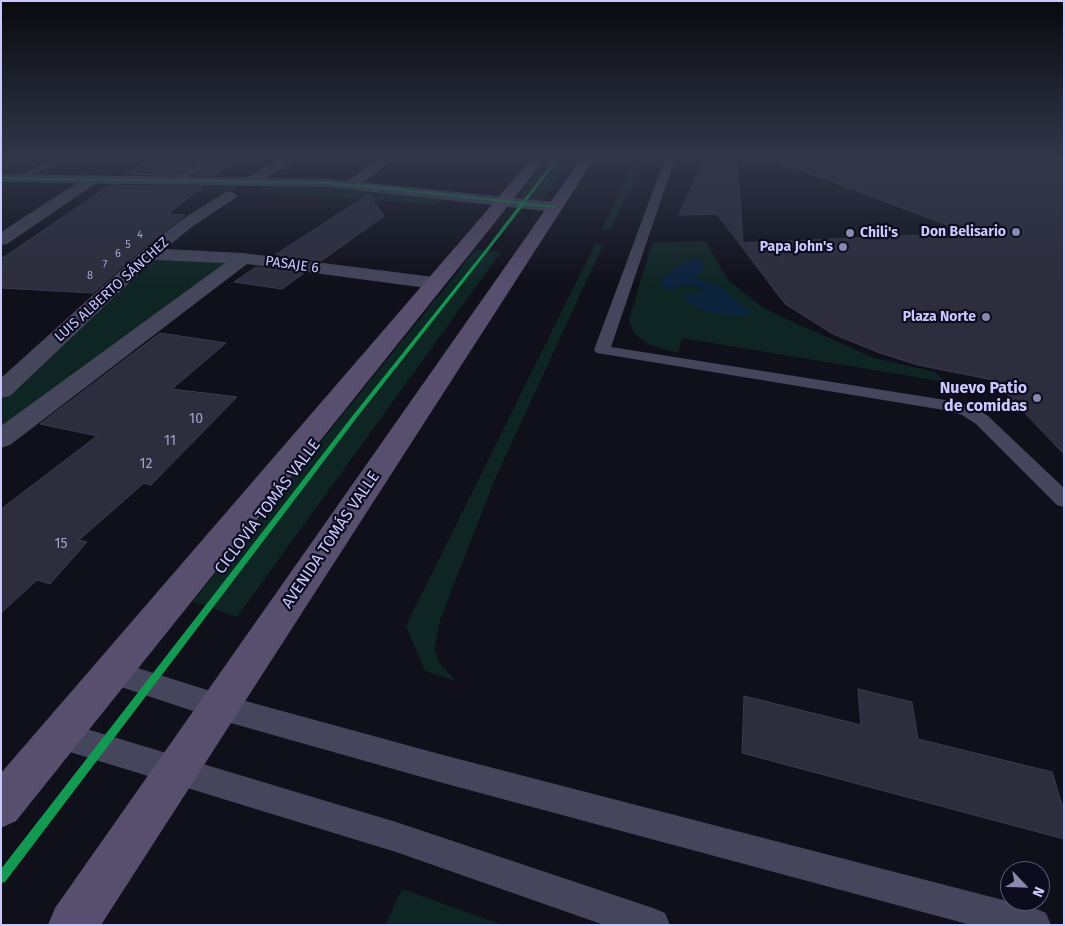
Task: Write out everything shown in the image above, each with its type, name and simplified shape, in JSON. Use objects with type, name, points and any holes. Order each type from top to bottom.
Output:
[{"type":"main road","points":[[1,806],[434,284],[487,212],[500,199]]},
{"type":"main road","name":"AVENIDA TOMÁS VALLE","points":[[72,925],[560,199]]},
{"type":"street","points":[[1,240],[62,199]]},
{"type":"street","name":"LUIS ALBERTO SÁNCHEZ","points":[[1,391],[149,254],[187,223],[229,199]]},
{"type":"street","points":[[423,199],[487,212],[549,216]]},
{"type":"street","name":"PASAJE 6","points":[[149,254],[243,258],[434,284]]},
{"type":"street","points":[[1,439],[243,258]]},
{"type":"lane","points":[[656,199],[602,350],[952,406],[968,411],[982,420],[1064,500]]},
{"type":"lane","points":[[112,672],[220,707],[443,769],[1034,925]]},
{"type":"lane","points":[[60,735],[396,837],[653,925]]},
{"type":"green space","points":[[365,199],[439,199],[442,202],[429,205]]},
{"type":"green space","points":[[616,199],[625,199],[611,229],[601,230]]},
{"type":"green space","points":[[705,241],[728,280],[762,307],[874,358],[935,372],[946,382],[682,338],[678,353],[648,344],[634,333],[629,320],[652,243]]},
{"type":"green space","points":[[595,244],[603,245],[495,479],[440,620],[434,650],[441,665],[456,681],[425,671],[406,626]]},
{"type":"green space","points":[[476,249],[501,252],[237,617],[193,601]]},
{"type":"green space","points":[[154,260],[225,262],[226,266],[1,431],[1,400],[148,262]]},
{"type":"green space","points":[[402,889],[503,925],[385,925]]},
{"type":"water","points":[[693,259],[702,260],[705,267],[697,275],[698,279],[721,287],[751,312],[743,315],[727,315],[709,312],[687,302],[687,295],[703,292],[704,290],[701,288],[685,284],[674,290],[667,289],[659,284],[663,278]]},
{"type":"building","points":[[89,199],[187,199],[168,214],[185,215],[142,249],[93,293],[1,288],[1,259]]},
{"type":"building","points":[[361,199],[373,199],[384,216],[321,261],[275,255]]},
{"type":"building","points":[[686,199],[740,199],[743,243],[969,233],[879,199],[1064,199],[1064,454],[993,380],[918,365],[880,353],[833,334],[785,304],[717,214],[679,215]]},
{"type":"building","points":[[256,267],[304,273],[282,289],[234,282]]},
{"type":"building","points":[[160,333],[226,343],[172,389],[237,397],[151,485],[144,483],[79,540],[87,542],[50,584],[37,580],[1,613],[1,509],[97,436],[40,424]]},
{"type":"building","points":[[858,689],[912,702],[918,739],[1052,772],[1064,811],[1064,839],[742,753],[744,696],[861,725]]},
{"type":"cycle path","points":[[485,199],[555,207]]},
{"type":"cycle path","name":"CICLOVÍA TOMÁS VALLE","points":[[1,878],[356,415],[526,199]]},
{"type":"place","name":"Don Belisario","points":[[1016,232]]},
{"type":"place","name":"Chili's","points":[[850,233]]},
{"type":"place","name":"Papa John's","points":[[843,247]]},
{"type":"place","name":"Plaza Norte","points":[[986,317]]},
{"type":"place","name":"Nuevo Patio de comidas","points":[[1037,398]]}]
